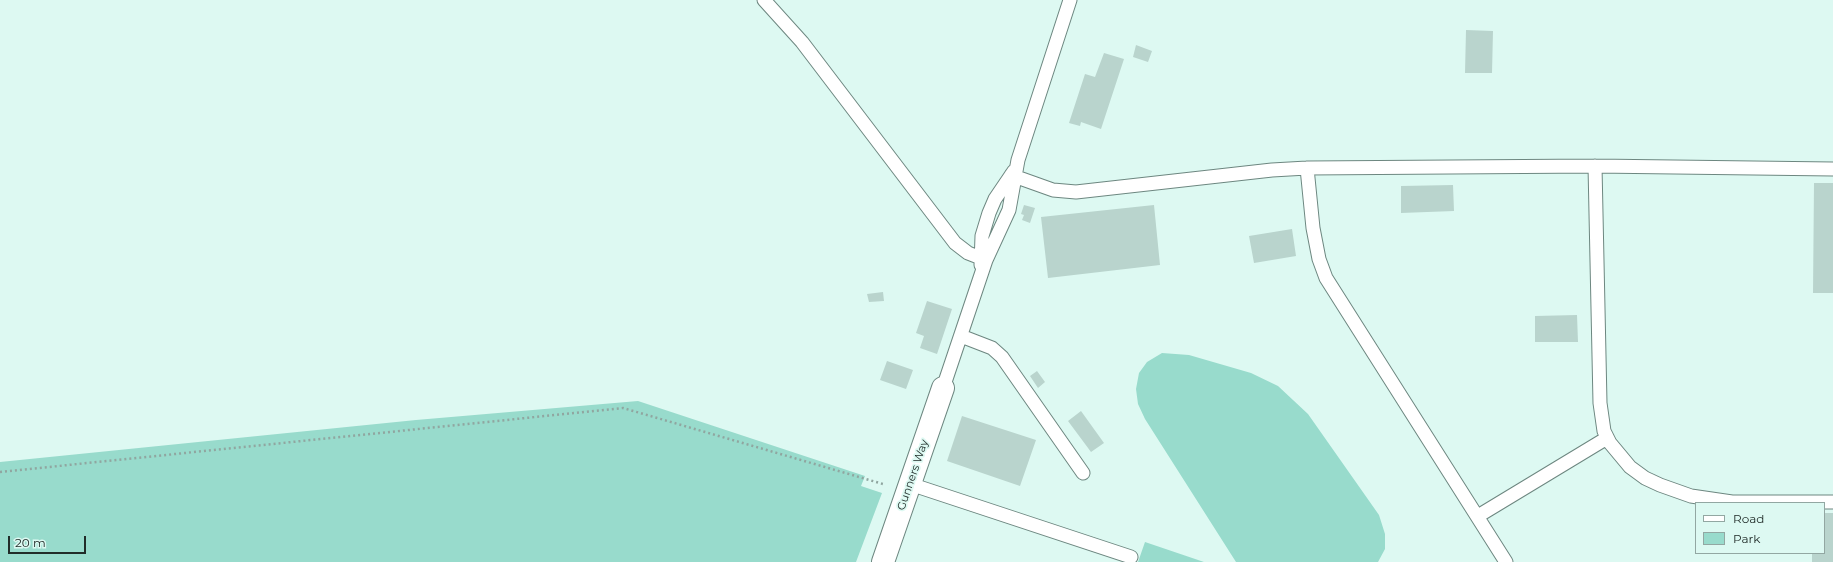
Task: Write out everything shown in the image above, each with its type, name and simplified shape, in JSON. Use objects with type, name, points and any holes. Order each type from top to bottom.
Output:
[{"type":"street","name":"Gunners Way","points":[[883,562],[943,388]]},
{"type":"lane","points":[[764,0],[802,42],[951,238],[963,249],[984,259]]},
{"type":"lane","points":[[984,259],[1007,215],[1012,199],[1013,176],[1070,0]]},
{"type":"lane","points":[[1013,176],[1053,190],[1076,192],[1272,170],[1307,168],[1595,166],[1833,169]]},
{"type":"lane","points":[[1595,166],[1601,419],[1607,438],[1619,456],[1645,478],[1691,496],[1732,502],[1833,502]]},
{"type":"lane","points":[[1307,168],[1314,233],[1319,259],[1326,278],[1506,562]]},
{"type":"lane","points":[[943,388],[980,279],[984,259],[982,236],[989,213],[995,198],[1013,176]]},
{"type":"lane","points":[[961,336],[992,348],[1002,357],[1083,473]]},
{"type":"lane","points":[[1478,516],[1607,438]]},
{"type":"lane","points":[[910,484],[1131,557]]},
{"type":"path","points":[[0,472],[623,408],[867,481],[881,484],[910,484]]},
{"type":"green space","points":[[1162,353],[1189,355],[1251,373],[1278,386],[1308,414],[1379,515],[1385,534],[1385,549],[1378,562],[1236,562],[1145,419],[1138,404],[1136,389],[1139,373],[1147,362]]},
{"type":"green space","points":[[638,401],[865,476],[861,486],[882,493],[856,562],[0,562],[0,462],[416,420]]},
{"type":"green space","points":[[1145,542],[1204,562],[1138,562]]},
{"type":"building","points":[[1466,30],[1493,31],[1492,73],[1465,73]]},
{"type":"building","points":[[1136,45],[1152,51],[1148,62],[1133,57]]},
{"type":"building","points":[[1104,53],[1124,59],[1101,129],[1081,122],[1080,126],[1069,123],[1085,74],[1095,77]]},
{"type":"building","points":[[1814,183],[1833,183],[1833,293],[1813,293]]},
{"type":"building","points":[[1453,185],[1454,211],[1401,213],[1401,186]]},
{"type":"building","points":[[1024,205],[1035,208],[1030,223],[1022,220],[1024,215],[1021,214]]},
{"type":"building","points":[[1154,205],[1160,265],[1048,278],[1041,217]]},
{"type":"building","points":[[1292,229],[1296,256],[1254,263],[1249,236]]},
{"type":"building","points":[[883,292],[884,301],[869,302],[867,294]]},
{"type":"building","points":[[927,301],[952,309],[937,354],[920,348],[924,336],[916,333]]},
{"type":"building","points":[[1577,315],[1578,342],[1535,342],[1535,316]]},
{"type":"building","points":[[887,361],[913,370],[906,389],[880,380]]},
{"type":"building","points":[[1037,371],[1045,382],[1038,388],[1030,376]]},
{"type":"building","points":[[1081,411],[1104,443],[1091,452],[1068,421]]},
{"type":"building","points":[[962,416],[1036,440],[1020,486],[947,461]]},
{"type":"building","points":[[1825,513],[1833,513],[1833,562],[1812,562],[1812,554],[1825,554]]}]
